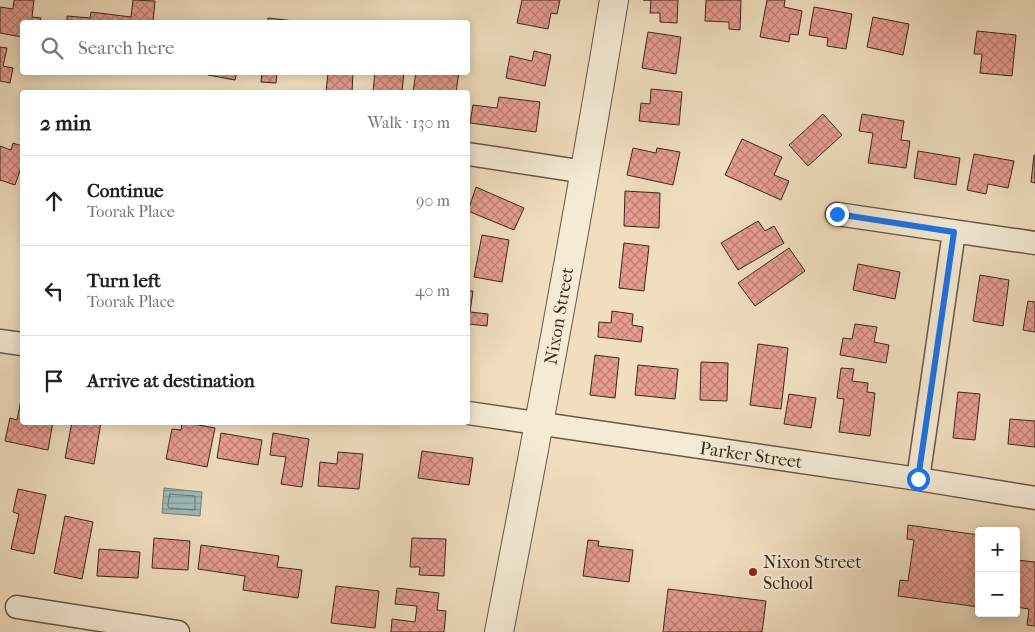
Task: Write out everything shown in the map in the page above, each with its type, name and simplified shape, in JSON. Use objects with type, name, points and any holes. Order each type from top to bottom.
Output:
[{"type":"street","name":"Nixon Street","points":[[499,632],[540,424],[614,0]]},
{"type":"street","points":[[470,154],[585,172]]},
{"type":"street","points":[[837,214],[1035,243]]},
{"type":"street","points":[[918,479],[954,232]]},
{"type":"street","points":[[0,341],[20,344]]},
{"type":"street","name":"Parker Street","points":[[470,413],[1035,498]]},
{"type":"street","points":[[17,607],[178,632]]},
{"type":"water","points":[[164,488],[202,492],[200,516],[162,513]]},
{"type":"building","points":[[14,0],[34,0],[32,17],[41,18],[40,20],[20,20],[20,37],[0,33],[0,7],[13,9]]},
{"type":"building","points":[[133,0],[155,1],[153,20],[67,20],[67,16],[90,18],[91,12],[131,17]]},
{"type":"building","points":[[522,0],[560,0],[557,14],[551,13],[548,29],[517,23]]},
{"type":"building","points":[[651,0],[678,0],[677,23],[660,22],[660,13],[650,13]]},
{"type":"building","points":[[706,0],[741,0],[740,30],[729,29],[729,22],[705,21]]},
{"type":"building","points":[[767,0],[785,0],[784,7],[802,11],[798,35],[790,34],[789,42],[760,37]]},
{"type":"building","points":[[814,7],[852,14],[846,49],[827,46],[828,38],[809,35]]},
{"type":"building","points":[[873,17],[909,24],[903,55],[867,47]]},
{"type":"building","points":[[268,18],[286,20],[268,20]]},
{"type":"building","points":[[977,31],[1016,35],[1012,76],[980,73],[982,54],[974,54]]},
{"type":"building","points":[[648,32],[681,37],[676,74],[642,68]]},
{"type":"building","points":[[0,47],[7,48],[3,66],[13,68],[10,83],[0,81]]},
{"type":"building","points":[[534,51],[551,55],[545,86],[506,78],[510,56],[532,61]]},
{"type":"building","points":[[208,75],[236,75],[235,80]]},
{"type":"building","points":[[262,75],[277,75],[276,83],[261,82]]},
{"type":"building","points":[[328,75],[353,75],[352,90],[326,90]]},
{"type":"building","points":[[375,75],[404,75],[402,90],[373,90]]},
{"type":"building","points":[[416,75],[459,75],[456,90],[413,90]]},
{"type":"building","points":[[651,89],[682,92],[679,125],[639,121],[641,103],[650,104]]},
{"type":"building","points":[[499,97],[540,102],[536,132],[470,123],[473,105],[497,108]]},
{"type":"building","points":[[823,114],[842,135],[808,166],[789,145]]},
{"type":"building","points":[[862,114],[904,121],[901,140],[910,141],[906,168],[868,163],[873,133],[859,131]]},
{"type":"building","points":[[742,139],[782,157],[774,175],[789,181],[781,200],[725,175]]},
{"type":"building","points":[[13,143],[20,145],[20,171],[15,185],[0,180],[0,146],[11,150]]},
{"type":"building","points":[[633,148],[656,153],[657,148],[680,152],[673,185],[627,175]]},
{"type":"building","points":[[918,151],[960,158],[956,185],[914,178]]},
{"type":"building","points":[[974,154],[1014,161],[1008,188],[988,184],[986,194],[967,190]]},
{"type":"building","points":[[1035,155],[1035,183],[1031,182]]},
{"type":"building","points":[[476,187],[524,208],[514,230],[470,212],[470,205]]},
{"type":"building","points":[[625,191],[660,193],[659,228],[624,226]]},
{"type":"building","points":[[758,221],[765,231],[774,226],[784,243],[738,270],[721,243]]},
{"type":"building","points":[[482,235],[509,240],[502,282],[474,277]]},
{"type":"building","points":[[624,243],[649,246],[644,291],[619,288]]},
{"type":"building","points":[[789,248],[805,271],[755,306],[738,283]]},
{"type":"building","points":[[858,264],[900,272],[895,299],[853,290]]},
{"type":"building","points":[[980,275],[1009,280],[1003,326],[973,321]]},
{"type":"building","points":[[470,291],[473,291],[470,312]]},
{"type":"building","points":[[1028,301],[1035,302],[1035,332],[1023,330]]},
{"type":"building","points":[[612,311],[633,314],[632,325],[643,327],[641,342],[598,337],[599,322],[611,323]]},
{"type":"building","points":[[470,312],[488,314],[487,326],[470,324]]},
{"type":"building","points":[[855,324],[877,327],[874,342],[889,345],[886,363],[840,355],[843,338],[852,339]]},
{"type":"building","points":[[758,344],[788,348],[781,409],[750,405]]},
{"type":"building","points":[[595,355],[619,358],[615,398],[590,395]]},
{"type":"building","points":[[701,362],[728,363],[727,401],[700,400]]},
{"type":"building","points":[[638,365],[678,369],[675,399],[635,395]]},
{"type":"building","points":[[841,368],[854,369],[852,381],[868,383],[867,392],[875,393],[870,436],[839,432],[844,399],[837,398]]},
{"type":"building","points":[[958,392],[980,394],[975,440],[953,438]]},
{"type":"building","points":[[789,394],[816,398],[811,428],[784,424]]},
{"type":"building","points":[[20,405],[20,425],[52,425],[48,450],[5,441],[10,418],[17,420]]},
{"type":"building","points":[[1010,419],[1035,421],[1035,447],[1008,444]]},
{"type":"building","points":[[71,425],[100,425],[94,464],[65,458]]},
{"type":"building","points":[[182,425],[198,425],[215,428],[207,467],[166,459],[172,429],[181,430]]},
{"type":"building","points":[[221,433],[262,440],[258,465],[217,458]]},
{"type":"building","points":[[273,433],[309,439],[302,487],[281,484],[286,457],[270,455]]},
{"type":"building","points":[[422,451],[473,458],[469,485],[418,478]]},
{"type":"building","points":[[338,452],[363,454],[359,489],[318,486],[320,462],[337,464]]},
{"type":"building","points":[[18,489],[46,495],[34,554],[11,549],[19,514],[13,512]]},
{"type":"building","points":[[65,516],[93,522],[82,579],[54,573]]},
{"type":"building","points":[[908,525],[975,534],[975,606],[898,596],[900,580],[908,581],[914,540],[907,539]]},
{"type":"building","points":[[154,538],[190,541],[188,570],[152,568]]},
{"type":"building","points":[[412,538],[446,539],[444,576],[419,575],[420,567],[410,567]]},
{"type":"building","points":[[588,540],[599,541],[598,546],[633,550],[629,582],[583,576]]},
{"type":"building","points":[[201,545],[279,556],[277,567],[302,570],[298,598],[243,590],[245,576],[198,569]]},
{"type":"building","points":[[99,549],[140,552],[138,578],[97,576]]},
{"type":"building","points":[[1020,560],[1035,562],[1035,626],[1027,625],[1029,609],[1020,608]]},
{"type":"building","points":[[336,586],[379,591],[375,628],[331,623]]},
{"type":"building","points":[[397,588],[439,593],[437,610],[446,611],[444,632],[391,632],[392,619],[415,622],[417,606],[395,604]]},
{"type":"building","points":[[668,589],[766,601],[762,632],[663,632]]},
{"type":"place","name":"Nixon Street School","points":[[753,572]]},
{"type":"route","points":[[837,214],[954,232],[918,479]]}]
